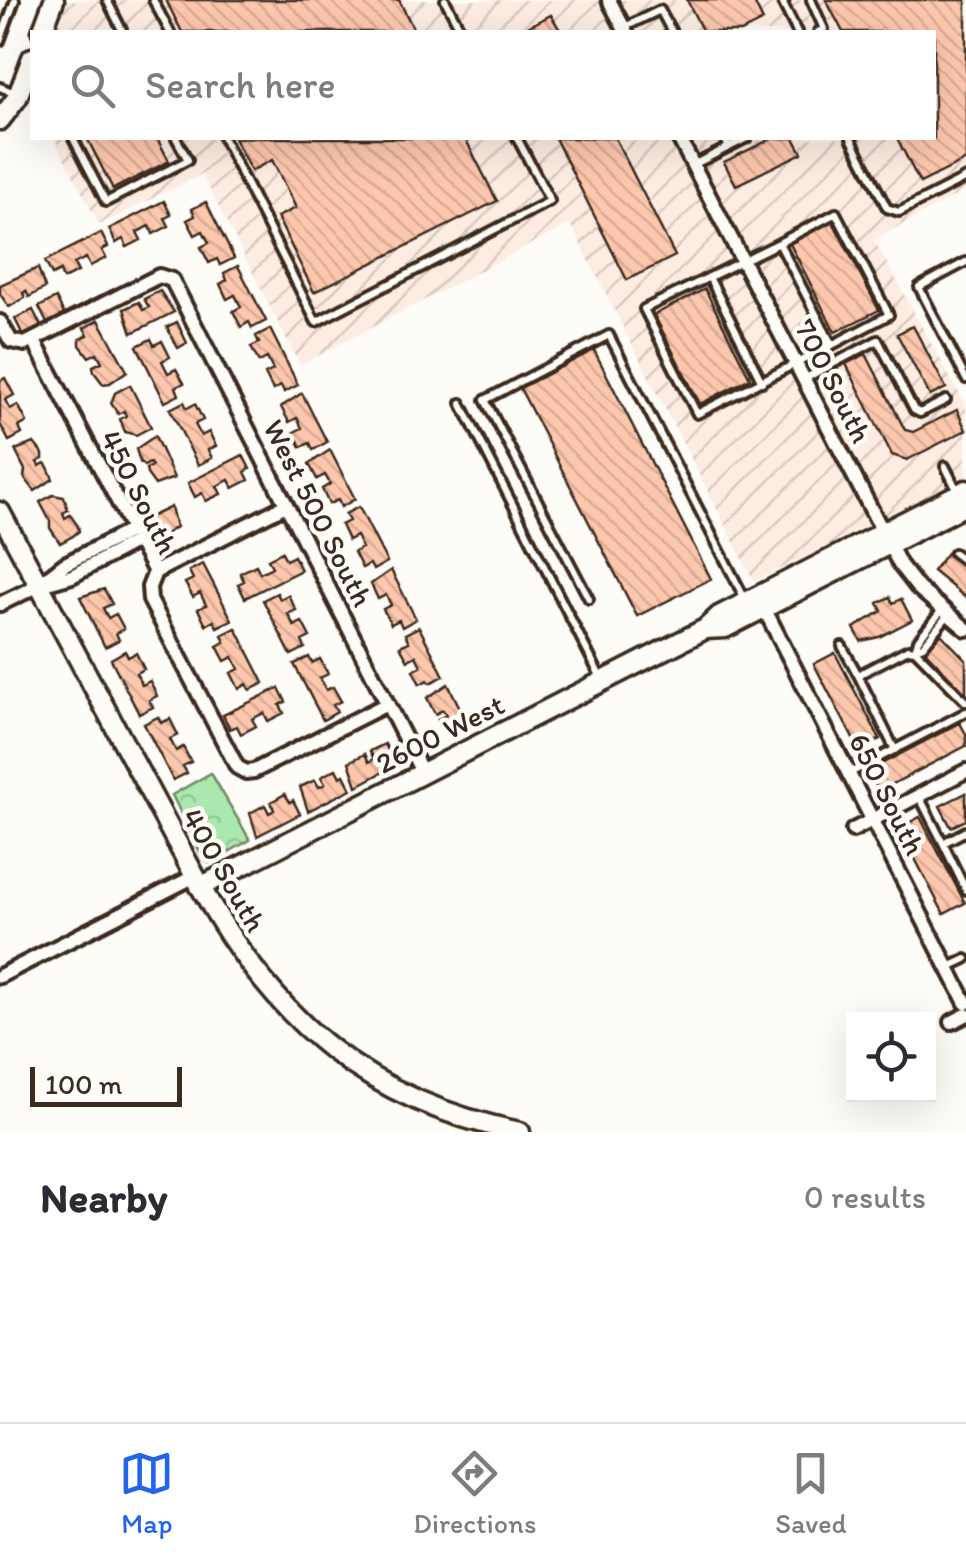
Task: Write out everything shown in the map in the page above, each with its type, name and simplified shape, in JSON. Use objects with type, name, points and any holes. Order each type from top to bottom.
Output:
[{"type":"street","points":[[43,30],[54,0]]},
{"type":"street","points":[[609,0],[624,30]]},
{"type":"street","points":[[4,116],[30,71]]},
{"type":"street","name":"700 South","points":[[681,140],[885,539],[911,581],[966,629]]},
{"type":"street","name":"West 500 South","points":[[34,341],[160,276],[174,283],[423,774]]},
{"type":"street","points":[[0,322],[15,344],[34,341]]},
{"type":"street","name":"450 South","points":[[34,341],[155,572],[149,587],[150,600],[233,761],[243,771],[257,770],[386,704]]},
{"type":"street","name":"2600 West","points":[[0,976],[423,774],[705,629],[725,628],[756,605],[964,496]]},
{"type":"street","points":[[155,572],[286,505]]},
{"type":"street","name":"400 South","points":[[0,512],[197,881],[276,1000],[323,1044],[381,1083],[418,1102],[478,1123],[520,1132]]},
{"type":"street","points":[[0,604],[37,586],[72,576],[94,556],[134,536]]},
{"type":"street","name":"650 South","points":[[756,605],[966,1003]]},
{"type":"street","points":[[853,830],[966,771]]},
{"type":"street","points":[[952,1022],[966,1015]]},
{"type":"lane","points":[[0,41],[15,0]]},
{"type":"lane","points":[[107,0],[122,30]]},
{"type":"lane","points":[[154,0],[169,30]]},
{"type":"lane","points":[[445,0],[461,30]]},
{"type":"lane","points":[[784,0],[782,4],[796,30]]},
{"type":"lane","points":[[810,0],[822,30]]},
{"type":"lane","points":[[624,30],[660,10],[671,30]]},
{"type":"lane","points":[[0,87],[18,94]]},
{"type":"lane","points":[[74,140],[106,202],[188,160],[177,140]]},
{"type":"lane","points":[[224,140],[316,322],[550,201],[517,140]]},
{"type":"lane","points":[[725,140],[728,147]]},
{"type":"lane","points":[[694,164],[743,140]]},
{"type":"lane","points":[[852,140],[887,208],[899,212],[966,178]]},
{"type":"lane","points":[[836,213],[889,315],[698,414],[644,309],[779,243],[836,213]]},
{"type":"lane","points":[[779,243],[832,345]]},
{"type":"lane","points":[[966,262],[918,287],[966,378]]},
{"type":"lane","points":[[709,278],[762,382]]},
{"type":"lane","points":[[589,599],[484,400],[609,336],[756,605]]},
{"type":"lane","points":[[803,379],[878,340],[914,410],[920,413],[946,400]]},
{"type":"lane","points":[[461,404],[602,681]]},
{"type":"lane","points":[[945,466],[964,496]]},
{"type":"lane","points":[[954,552],[966,562]]},
{"type":"lane","points":[[858,675],[923,646],[946,612]]},
{"type":"lane","points":[[842,646],[895,750]]},
{"type":"lane","points":[[915,650],[966,702]]},
{"type":"lane","points":[[848,773],[966,712]]},
{"type":"lane","points":[[919,796],[966,890]]},
{"type":"lane","points":[[943,843],[966,831]]},
{"type":"lane","points":[[948,968],[966,959]]},
{"type":"shaded area","points":[[54,0],[966,0],[966,190],[874,240],[966,406],[966,483],[754,581],[570,224],[300,365],[202,174],[99,225],[55,140],[936,140],[936,30],[43,30]]},
{"type":"green space","points":[[211,773],[250,840],[209,863],[172,795]]},
{"type":"building","points":[[166,0],[399,0],[414,30],[181,30]]},
{"type":"building","points":[[687,0],[753,0],[763,21],[745,30],[702,30]]},
{"type":"building","points":[[826,0],[966,0],[966,160],[920,183],[898,140],[936,140],[936,30],[842,30]]},
{"type":"building","points":[[551,15],[560,30],[522,30]]},
{"type":"building","points":[[88,140],[158,140],[169,161],[113,189]]},
{"type":"building","points":[[235,140],[466,140],[497,201],[314,292],[277,217],[296,208],[272,160],[251,171]]},
{"type":"building","points":[[556,140],[616,140],[675,256],[627,280]]},
{"type":"building","points":[[769,140],[795,140],[802,153],[736,185],[724,162]]},
{"type":"building","points":[[164,201],[171,215],[165,218],[169,226],[153,234],[150,226],[137,232],[141,240],[127,247],[123,239],[116,243],[109,229]]},
{"type":"building","points":[[206,202],[234,258],[220,265],[217,259],[209,263],[201,247],[209,243],[203,231],[195,235],[187,220],[195,216],[192,209]]},
{"type":"building","points":[[832,220],[879,310],[835,332],[789,242]]},
{"type":"building","points":[[101,233],[108,247],[102,250],[106,258],[90,266],[86,258],[74,264],[78,272],[63,279],[60,271],[52,275],[45,261]]},
{"type":"building","points":[[238,266],[266,321],[252,328],[249,322],[241,327],[233,311],[241,307],[235,295],[227,299],[220,284],[227,280],[224,273]]},
{"type":"building","points":[[38,268],[45,288],[29,297],[26,291],[25,298],[9,307],[0,294],[0,285]]},
{"type":"building","points":[[705,289],[750,378],[700,404],[654,315]]},
{"type":"building","points":[[160,291],[174,312],[132,333],[124,309],[139,302],[143,310],[149,307],[144,299]]},
{"type":"building","points":[[56,298],[65,316],[48,325],[39,307]]},
{"type":"building","points":[[33,310],[42,328],[24,337],[15,319]]},
{"type":"building","points":[[99,320],[127,371],[103,384],[94,372],[93,366],[102,362],[97,353],[89,357],[80,345],[80,339],[88,335],[84,328]]},
{"type":"building","points":[[177,322],[187,343],[178,348],[167,327]]},
{"type":"building","points":[[913,326],[946,388],[930,396],[897,334]]},
{"type":"building","points":[[270,329],[298,385],[284,392],[281,386],[273,390],[265,374],[273,370],[267,358],[259,362],[251,347],[259,343],[256,336]]},
{"type":"building","points":[[151,339],[154,345],[162,341],[170,357],[162,361],[168,373],[176,369],[184,383],[176,387],[179,395],[165,402],[137,346]]},
{"type":"building","points":[[594,350],[711,579],[637,616],[520,388]]},
{"type":"building","points":[[866,354],[905,430],[913,432],[957,410],[966,430],[907,460],[892,455],[846,364]]},
{"type":"building","points":[[5,378],[14,395],[5,400],[10,409],[18,405],[27,422],[19,427],[22,434],[9,441],[0,424],[0,381]]},
{"type":"building","points":[[130,385],[151,427],[136,435],[125,432],[120,419],[126,416],[124,411],[118,414],[111,403],[115,393]]},
{"type":"building","points":[[302,393],[327,442],[313,450],[310,443],[301,447],[294,432],[302,428],[297,418],[289,422],[281,407]]},
{"type":"building","points":[[184,402],[187,408],[195,404],[203,420],[195,424],[201,436],[209,432],[216,446],[208,450],[212,458],[198,465],[170,409]]},
{"type":"building","points":[[155,436],[174,478],[155,485],[146,469],[152,466],[140,462],[136,449]]},
{"type":"building","points":[[34,443],[43,454],[37,462],[39,466],[45,463],[53,479],[35,491],[24,477],[25,470],[15,450]]},
{"type":"building","points":[[330,450],[355,499],[341,507],[338,500],[329,504],[322,489],[330,484],[325,475],[317,479],[309,464]]},
{"type":"building","points":[[243,455],[250,469],[245,472],[249,480],[233,488],[229,480],[217,486],[221,494],[206,501],[202,493],[195,497],[188,483]]},
{"type":"building","points":[[53,495],[64,497],[68,510],[63,513],[65,518],[70,515],[79,531],[60,543],[40,502]]},
{"type":"building","points":[[171,507],[176,527],[164,535],[156,534],[150,517]]},
{"type":"building","points":[[359,507],[387,562],[373,570],[370,564],[362,568],[354,552],[362,548],[356,536],[348,540],[341,525],[349,521],[345,514]]},
{"type":"building","points":[[282,552],[286,560],[294,556],[301,570],[245,598],[238,584],[244,581],[240,573],[256,565],[260,573],[272,567],[268,559]]},
{"type":"building","points":[[947,553],[966,568],[966,598],[933,571]]},
{"type":"building","points":[[203,564],[232,620],[217,627],[214,621],[206,625],[198,609],[206,605],[200,593],[193,597],[185,583],[193,579],[189,571]]},
{"type":"building","points":[[391,570],[416,619],[402,627],[399,620],[391,624],[383,609],[391,605],[386,595],[378,599],[371,584]]},
{"type":"building","points":[[104,589],[112,604],[103,608],[108,618],[116,614],[124,629],[116,633],[119,640],[105,647],[80,597]]},
{"type":"building","points":[[277,593],[280,599],[288,595],[296,610],[288,614],[294,626],[302,622],[310,637],[302,641],[305,648],[291,655],[263,600]]},
{"type":"building","points":[[890,597],[893,603],[901,599],[912,620],[879,637],[861,641],[854,628],[882,611],[878,603]]},
{"type":"building","points":[[419,627],[444,676],[430,683],[428,680],[420,684],[413,670],[421,666],[416,656],[408,660],[400,646],[409,642],[405,634]]},
{"type":"building","points":[[236,628],[264,683],[250,690],[247,684],[239,689],[231,673],[239,669],[233,657],[225,661],[217,646],[225,642],[222,635]]},
{"type":"building","points":[[941,634],[966,660],[966,694],[924,650]]},
{"type":"building","points":[[125,651],[128,657],[136,653],[144,669],[136,673],[142,685],[150,681],[157,696],[149,700],[153,707],[139,714],[111,659]]},
{"type":"building","points":[[835,653],[880,739],[859,750],[814,664]]},
{"type":"building","points":[[309,657],[312,663],[320,659],[328,674],[320,678],[326,690],[333,687],[341,701],[333,705],[337,712],[323,720],[294,664]]},
{"type":"building","points":[[448,684],[469,726],[445,735],[438,719],[446,715],[443,710],[435,714],[427,698]]},
{"type":"building","points":[[279,688],[286,702],[280,705],[284,713],[268,721],[264,713],[252,719],[256,726],[241,734],[237,726],[230,729],[223,715]]},
{"type":"building","points":[[158,717],[161,723],[170,719],[178,735],[170,739],[176,751],[183,747],[191,762],[183,766],[187,773],[173,780],[144,724]]},
{"type":"building","points":[[960,723],[966,734],[966,746],[879,791],[868,771]]},
{"type":"building","points":[[385,744],[400,763],[357,786],[349,762],[365,754],[369,762],[374,759],[370,751]]},
{"type":"building","points":[[336,769],[351,789],[308,811],[300,787],[315,780],[319,787],[325,784],[321,777]]},
{"type":"building","points":[[966,793],[966,820],[951,827],[940,806]]},
{"type":"building","points":[[285,794],[300,814],[257,836],[250,813],[265,805],[269,813],[274,810],[271,802]]},
{"type":"building","points":[[920,817],[965,903],[944,914],[899,828]]}]
